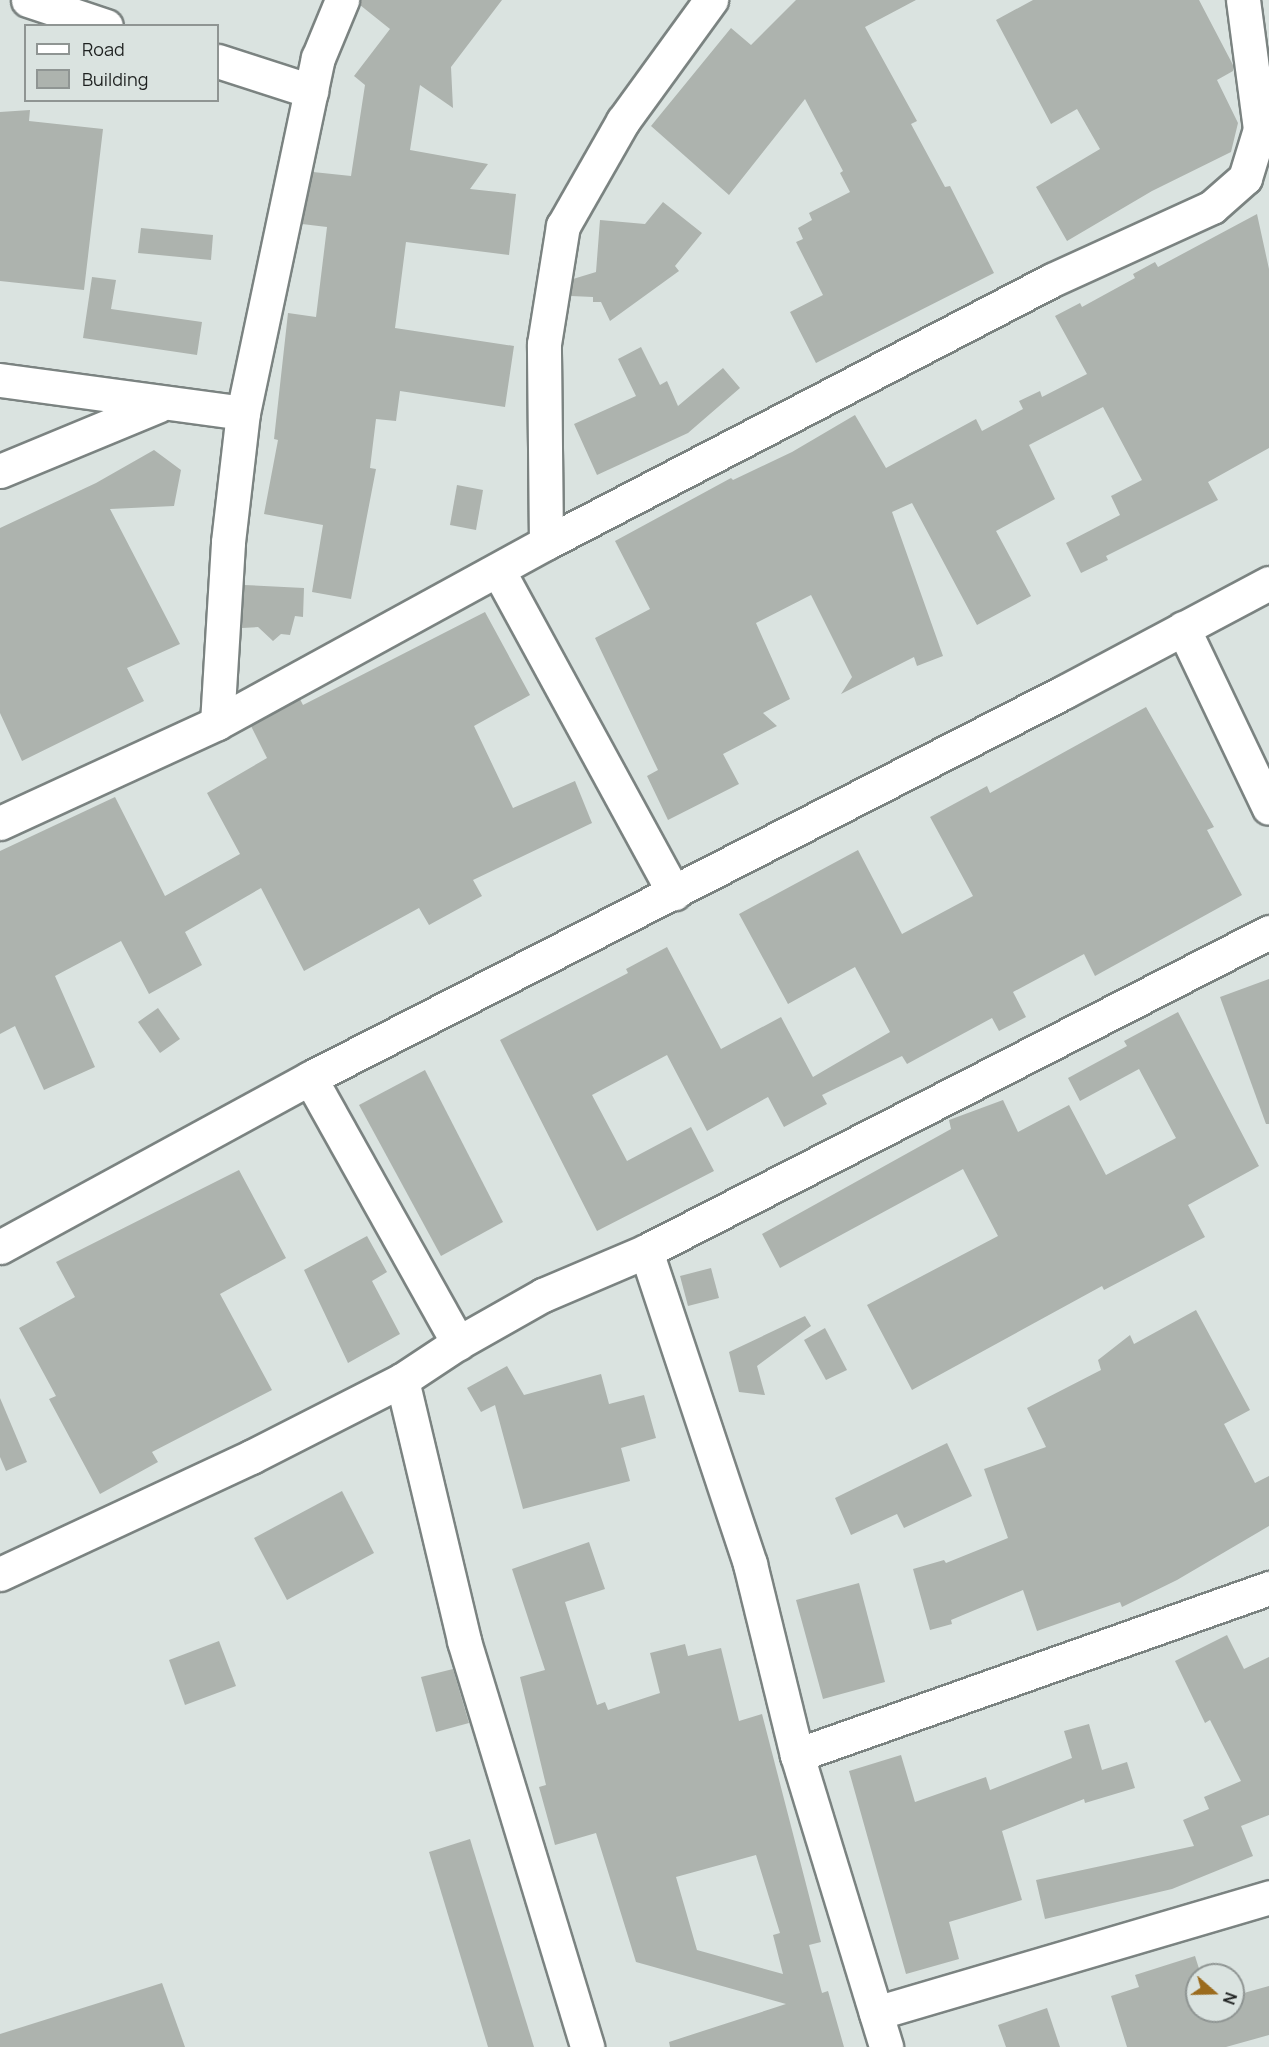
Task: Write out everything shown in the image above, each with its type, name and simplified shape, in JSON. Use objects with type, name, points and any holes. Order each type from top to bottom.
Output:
[{"type":"street","points":[[28,0],[100,24]]},
{"type":"street","points":[[217,723],[228,542],[243,413],[318,58],[342,0]]},
{"type":"street","points":[[546,543],[544,344],[563,226],[622,121],[711,0]]},
{"type":"street","points":[[0,823],[217,723],[499,572],[546,543],[1052,280],[1212,207],[1245,178],[1260,129],[1243,0]]},
{"type":"street","points":[[219,61],[311,91]]},
{"type":"street","points":[[0,380],[243,413]]},
{"type":"street","points":[[0,471],[164,403]]},
{"type":"street","points":[[499,572],[674,893]]},
{"type":"street","points":[[0,1247],[310,1078],[674,893],[1269,583]]},
{"type":"street","points":[[1183,628],[1269,808]]},
{"type":"street","points":[[0,1574],[133,1514],[402,1380],[458,1343],[543,1295],[646,1251],[1269,932]]},
{"type":"street","points":[[310,1078],[458,1343]]},
{"type":"street","points":[[646,1251],[750,1564],[797,1755],[886,2047]]},
{"type":"street","points":[[402,1380],[464,1641],[587,2047]]},
{"type":"street","points":[[797,1755],[1269,1587]]},
{"type":"street","points":[[876,2013],[1269,1897]]},
{"type":"building","points":[[360,0],[502,0],[451,67],[453,108],[420,85],[410,150],[488,164],[470,189],[516,194],[509,255],[406,242],[395,328],[514,346],[505,407],[400,391],[396,421],[376,419],[370,468],[376,469],[351,599],[312,592],[323,525],[264,514],[278,440],[274,439],[288,313],[316,317],[327,227],[302,224],[313,172],[351,176],[365,85],[354,76],[390,29],[360,5]]},
{"type":"building","points":[[796,0],[916,0],[865,27],[917,121],[911,124],[945,187],[950,186],[994,273],[816,363],[790,312],[823,295],[796,242],[803,239],[798,228],[812,220],[809,213],[850,192],[840,173],[843,171],[805,99],[729,195],[651,126],[731,28],[751,45]]},
{"type":"building","points":[[1033,0],[1199,0],[1233,65],[1233,71],[1217,80],[1238,123],[1231,152],[1152,191],[1067,241],[1036,187],[1100,149],[1077,109],[1051,124],[996,20]]},
{"type":"building","points":[[30,110],[29,121],[103,129],[84,290],[0,281],[0,112]]},
{"type":"building","points":[[663,202],[702,233],[675,266],[679,271],[610,321],[601,302],[593,302],[593,297],[571,296],[573,279],[596,272],[600,220],[645,224]]},
{"type":"building","points":[[1257,214],[1269,269],[1269,448],[1208,482],[1218,500],[1106,556],[1108,560],[1081,573],[1066,543],[1120,515],[1111,496],[1142,480],[1103,407],[1029,445],[1055,499],[996,531],[1031,596],[977,625],[912,503],[892,512],[943,656],[917,666],[914,657],[841,694],[852,677],[811,595],[756,623],[790,699],[763,713],[777,726],[723,754],[739,784],[668,820],[647,776],[658,770],[595,638],[650,609],[615,541],[731,478],[733,480],[792,452],[855,415],[886,468],[976,419],[982,431],[1023,409],[1019,401],[1040,391],[1042,397],[1087,374],[1055,316],[1080,303],[1082,307],[1135,278],[1133,274],[1155,262],[1158,267]]},
{"type":"building","points":[[141,228],[213,235],[211,260],[138,253]]},
{"type":"building","points":[[92,277],[116,280],[111,309],[202,322],[197,355],[83,338]]},
{"type":"building","points":[[641,347],[660,385],[667,381],[678,406],[723,368],[740,388],[688,433],[597,475],[574,424],[636,396],[618,359]]},
{"type":"building","points":[[154,450],[181,470],[174,506],[110,509],[180,644],[127,668],[144,701],[22,761],[0,713],[0,528],[96,483]]},
{"type":"building","points":[[457,485],[483,490],[476,530],[450,525]]},
{"type":"building","points":[[244,585],[304,588],[303,617],[295,616],[290,635],[281,634],[273,641],[258,627],[242,628]]},
{"type":"building","points":[[485,612],[530,695],[474,726],[513,808],[575,781],[592,823],[473,880],[482,896],[429,925],[419,908],[304,971],[261,888],[185,932],[202,965],[149,994],[121,941],[55,976],[95,1067],[44,1090],[15,1026],[0,1034],[0,851],[115,797],[165,896],[240,854],[207,793],[267,758],[251,726],[300,699],[303,705]]},
{"type":"building","points":[[1146,707],[1214,827],[1207,830],[1242,895],[1095,976],[1084,954],[1013,992],[1026,1017],[999,1031],[992,1018],[907,1064],[902,1056],[822,1095],[827,1104],[784,1127],[768,1097],[707,1131],[667,1055],[592,1095],[627,1161],[691,1127],[714,1171],[597,1231],[500,1040],[628,973],[626,969],[667,947],[721,1049],[781,1017],[813,1077],[890,1032],[855,967],[788,1004],[739,914],[858,850],[902,934],[973,896],[930,817],[987,786],[990,793]]},
{"type":"building","points":[[1269,979],[1269,1124],[1266,1124],[1220,997]]},
{"type":"building","points":[[158,1008],[180,1039],[160,1053],[138,1022]]},
{"type":"building","points":[[1178,1012],[1259,1166],[1188,1205],[1205,1237],[1104,1290],[1102,1286],[912,1390],[867,1305],[998,1236],[963,1169],[780,1268],[762,1234],[951,1129],[949,1120],[1003,1100],[1018,1132],[1069,1105],[1106,1175],[1176,1138],[1139,1069],[1080,1101],[1068,1078],[1127,1046],[1124,1041]]},
{"type":"building","points":[[425,1070],[503,1222],[441,1256],[359,1105]]},
{"type":"building","points":[[239,1170],[286,1258],[220,1294],[272,1390],[152,1452],[158,1462],[100,1494],[49,1399],[56,1396],[19,1328],[75,1297],[56,1262]]},
{"type":"building","points":[[367,1236],[387,1272],[372,1281],[400,1334],[348,1363],[304,1270]]},
{"type":"building","points":[[711,1268],[719,1298],[688,1306],[680,1276]]},
{"type":"building","points":[[1196,1310],[1250,1410],[1224,1424],[1255,1483],[1269,1476],[1269,1526],[1177,1580],[1122,1607],[1120,1602],[1037,1631],[1023,1590],[951,1620],[952,1624],[930,1630],[913,1569],[944,1560],[946,1563],[1008,1538],[984,1469],[1046,1447],[1027,1408],[1101,1370],[1098,1360],[1130,1335],[1134,1344]]},
{"type":"building","points":[[805,1316],[811,1326],[757,1366],[765,1395],[739,1392],[729,1352]]},
{"type":"building","points":[[825,1328],[847,1370],[826,1380],[804,1340]]},
{"type":"building","points":[[507,1366],[524,1395],[601,1374],[609,1404],[644,1395],[656,1438],[621,1448],[630,1481],[523,1509],[495,1405],[481,1412],[467,1388]]},
{"type":"building","points":[[0,1398],[27,1462],[6,1471],[0,1457]]},
{"type":"building","points":[[947,1443],[972,1496],[904,1528],[897,1514],[851,1535],[835,1498]]},
{"type":"building","points":[[342,1491],[374,1553],[287,1600],[254,1538]]},
{"type":"building","points":[[589,1542],[605,1589],[565,1602],[597,1705],[605,1702],[608,1710],[660,1693],[650,1653],[685,1644],[688,1656],[721,1648],[739,1721],[762,1714],[821,1942],[809,1945],[822,1993],[828,1991],[844,2047],[670,2047],[669,2042],[786,2004],[636,1962],[596,1833],[555,1845],[539,1787],[546,1785],[520,1677],[545,1670],[512,1569]],"holes":[[[756,1855],[780,1933],[773,1935],[783,1974],[697,1950],[676,1877]]]},
{"type":"building","points":[[859,1583],[885,1682],[823,1699],[796,1600]]},
{"type":"building","points":[[1227,1635],[1244,1669],[1269,1657],[1269,1815],[1241,1826],[1253,1856],[1172,1889],[1045,1919],[1036,1880],[1194,1846],[1183,1820],[1209,1809],[1204,1797],[1241,1781],[1210,1720],[1205,1723],[1175,1661]]},
{"type":"building","points":[[219,1641],[236,1686],[185,1705],[169,1660]]},
{"type":"building","points":[[453,1669],[469,1723],[436,1732],[421,1677]]},
{"type":"building","points":[[1089,1724],[1102,1770],[1127,1762],[1135,1788],[1085,1803],[1084,1799],[1002,1831],[1022,1900],[949,1922],[959,1959],[906,1974],[849,1771],[901,1755],[915,1802],[986,1777],[990,1790],[1072,1758],[1064,1731]]},
{"type":"building","points":[[470,1839],[534,2047],[488,2047],[429,1852]]},
{"type":"building","points":[[1195,1956],[1197,1963],[1185,1963],[1185,2023],[1245,2023],[1245,1993],[1269,1986],[1269,2035],[1226,2047],[1127,2047],[1111,1996],[1139,1987],[1135,1975]]},
{"type":"building","points":[[162,1983],[185,2047],[0,2047],[0,2034]]},
{"type":"building","points":[[1047,2008],[1060,2047],[1006,2047],[998,2025]]}]
